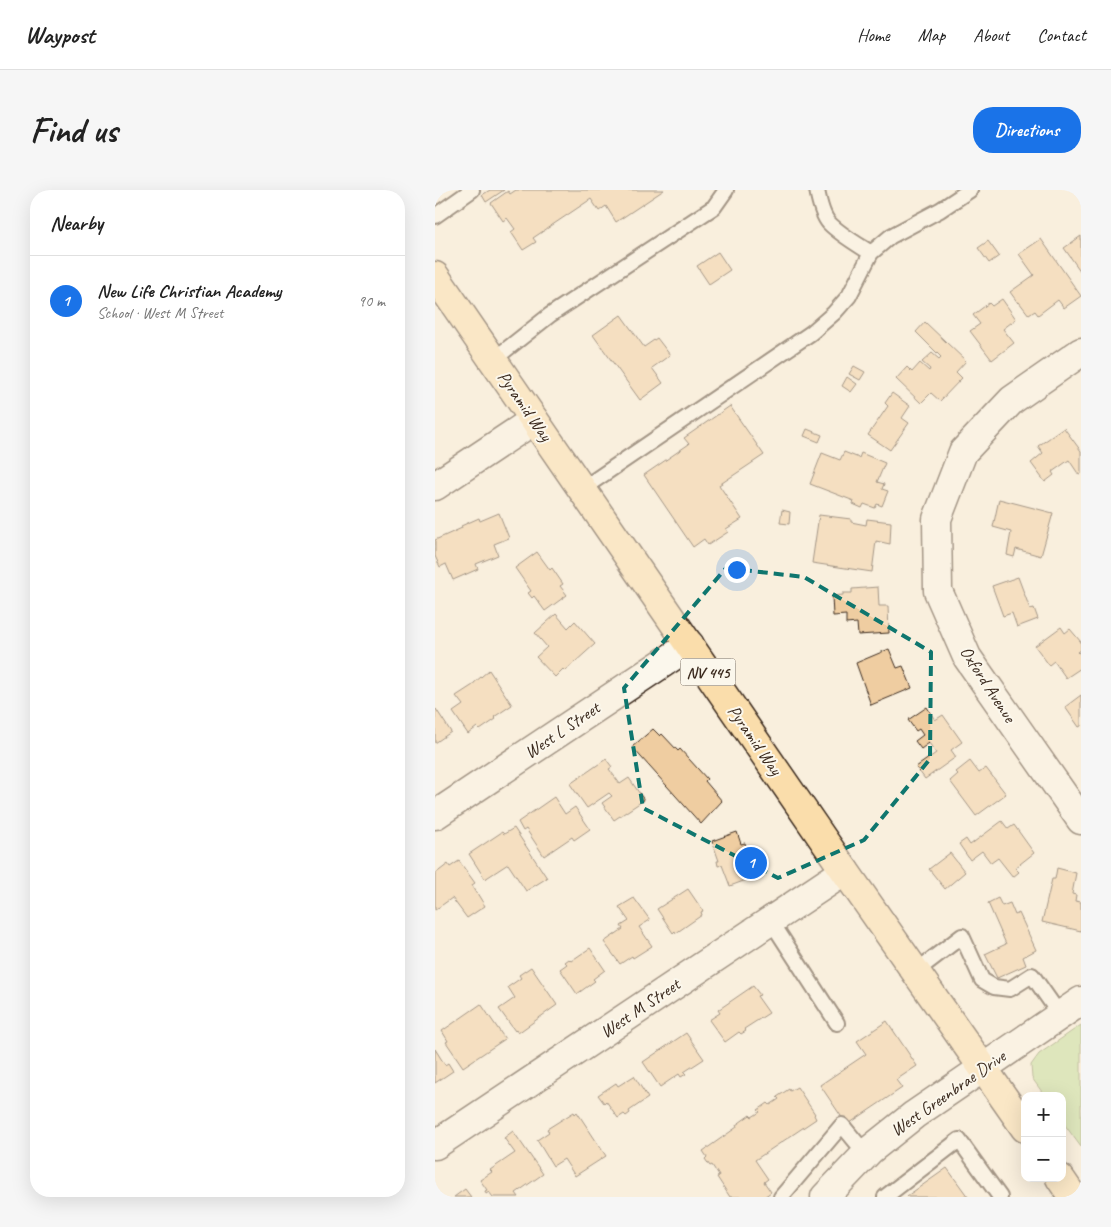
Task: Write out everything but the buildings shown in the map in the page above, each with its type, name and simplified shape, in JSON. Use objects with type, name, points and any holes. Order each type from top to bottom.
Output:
[{"type":"main road","name":"Pyramid Way","points":[[435,276],[845,872],[1021,1122]]},
{"type":"main road","points":[[1063,1182],[1073,1197]]},
{"type":"street","name":"Oxford Avenue","points":[[1081,352],[1012,400],[963,452],[937,519],[938,591],[967,657],[1081,820]]},
{"type":"street","points":[[435,486],[534,420]]},
{"type":"street","name":"West L Street","points":[[435,815],[690,645]]},
{"type":"street","name":"West M Street","points":[[435,1145],[845,872]]},
{"type":"street","name":"West Greenbrae Drive","points":[[825,1197],[866,1154],[915,1115],[1071,1008]]},
{"type":"lane","points":[[435,216],[472,190]]},
{"type":"lane","points":[[493,360],[549,315],[714,207],[726,190]]},
{"type":"lane","points":[[817,190],[819,203],[828,222],[849,239],[871,253]]},
{"type":"lane","points":[[582,489],[811,333],[834,313],[849,296],[871,253],[891,236],[940,210],[970,190]]},
{"type":"lane","points":[[771,921],[837,1023]]},
{"type":"lane","points":[[915,972],[962,936],[982,980],[994,987],[1010,990],[1032,975],[1071,1008]]},
{"type":"lane","points":[[781,1197],[842,1125],[866,1154]]},
{"type":"lane","points":[[885,1197],[959,1140],[1000,1197]]},
{"type":"highlighted area","points":[[726,568],[804,577],[931,652],[930,759],[864,840],[778,878],[643,808],[624,688]]},
{"type":"green space","points":[[1081,1025],[1081,1147],[1066,1126],[1066,1092],[1042,1092],[1032,1078],[1031,1065],[1039,1054]]},
{"type":"place","name":"New Life Christian Academy","points":[[751,863]]}]
